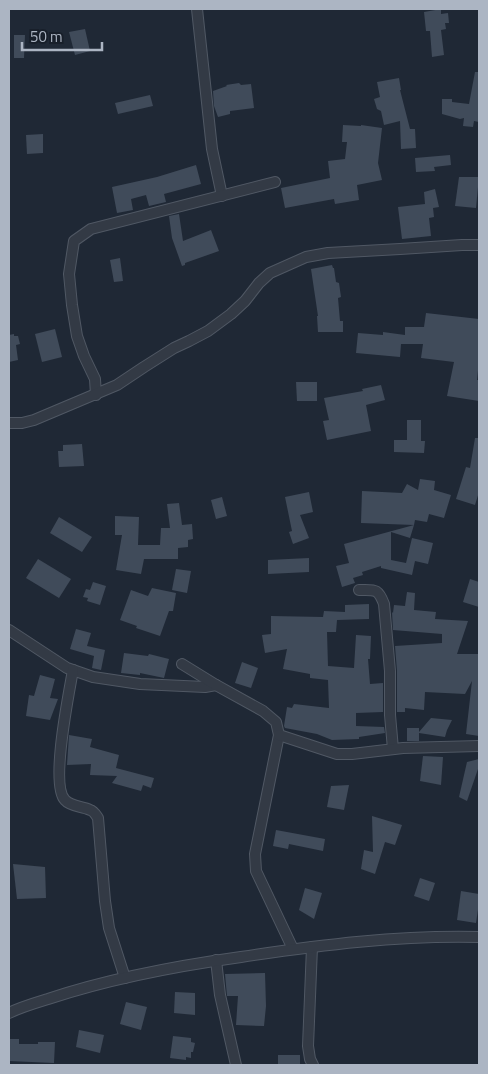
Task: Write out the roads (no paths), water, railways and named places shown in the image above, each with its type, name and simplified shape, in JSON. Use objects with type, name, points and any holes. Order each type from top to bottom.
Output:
[{"type":"street","points":[[197,9],[212,149],[222,196]]},
{"type":"street","points":[[96,395],[95,379],[84,356],[72,304],[69,274],[74,241],[91,229],[276,182]]},
{"type":"street","points":[[9,423],[22,423],[34,420],[117,386],[174,348],[208,331],[231,314],[270,272],[306,257],[328,253],[479,245]]},
{"type":"street","points":[[359,590],[373,590],[380,594],[384,604],[390,671],[390,715],[393,749]]},
{"type":"street","points":[[9,630],[67,668],[93,677],[140,684],[206,687],[216,685]]},
{"type":"street","points":[[182,664],[263,710],[276,722],[279,735],[255,854],[256,871],[293,949]]},
{"type":"street","points":[[73,670],[60,751],[60,790],[65,800],[74,805],[92,810],[98,818],[109,928],[125,978]]},
{"type":"street","points":[[279,735],[337,754],[393,749],[479,746]]},
{"type":"street","points":[[9,1013],[76,990],[144,973],[216,960],[376,940],[440,936],[479,937]]},
{"type":"street","points":[[312,947],[308,1046],[313,1065]]},
{"type":"street","points":[[216,960],[220,995],[236,1065]]}]
